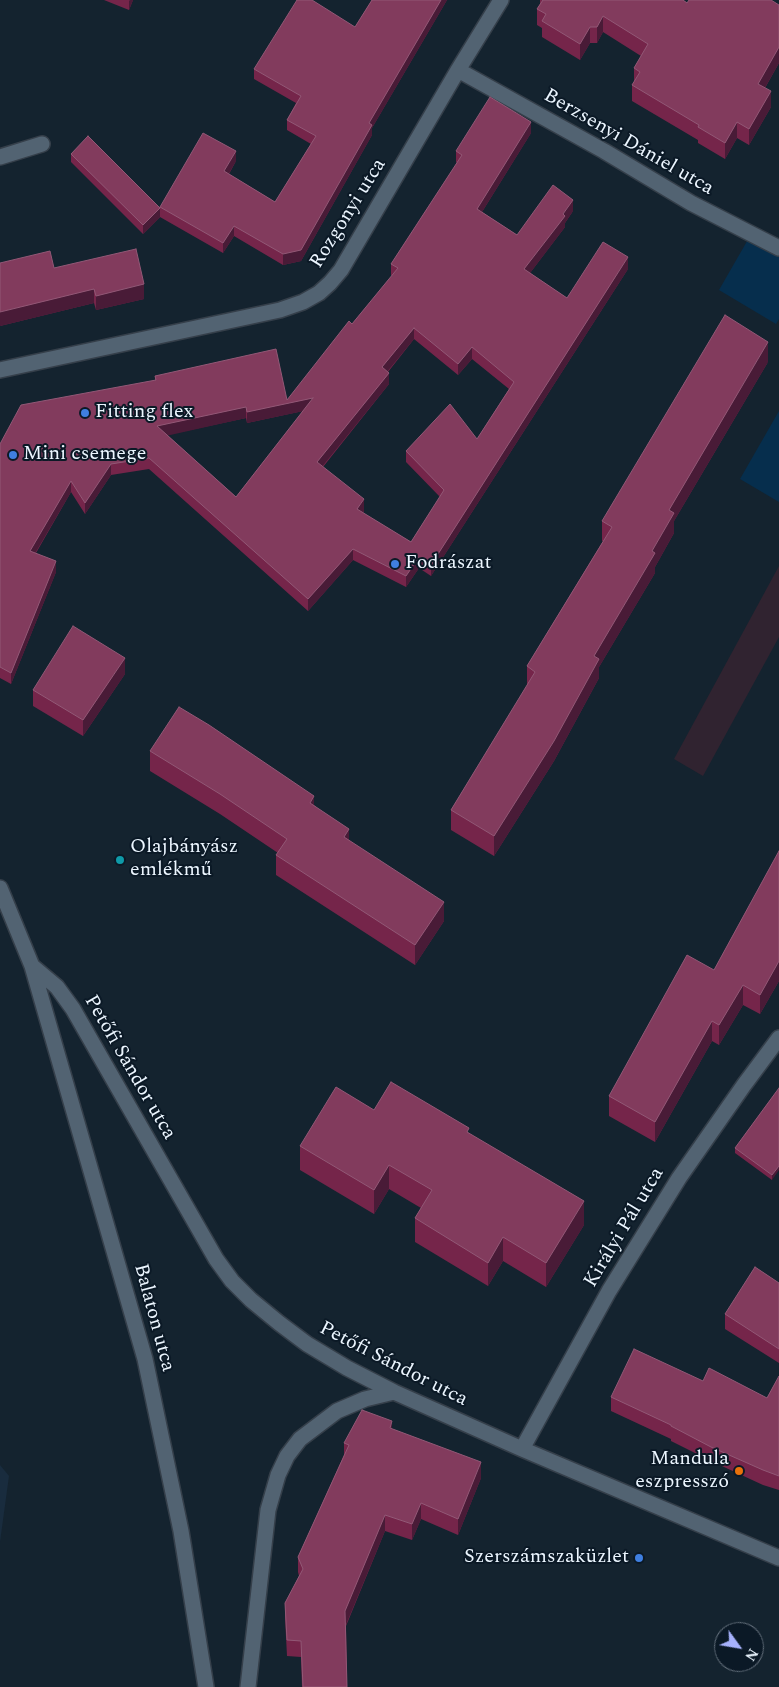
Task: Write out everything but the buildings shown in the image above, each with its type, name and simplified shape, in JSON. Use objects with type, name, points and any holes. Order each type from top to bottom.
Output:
[{"type":"street","name":"Rozgonyi utca","points":[[0,370],[280,310],[303,302],[319,293],[330,284],[341,270],[501,0]]},
{"type":"street","name":"Berzsenyi Dániel utca","points":[[458,70],[604,151],[691,203],[779,248]]},
{"type":"street","points":[[0,157],[42,144]]},
{"type":"street","name":"Petőfi Sándor utca","points":[[0,888],[32,966],[57,986],[73,1009],[216,1259],[232,1281],[251,1300],[308,1344],[394,1392],[522,1449],[779,1558]]},
{"type":"street","name":"Balaton utca","points":[[32,966],[145,1359],[181,1531],[206,1687]]},
{"type":"street","name":"Királyi Pál utca","points":[[522,1449],[609,1291],[678,1178],[779,1038]]},
{"type":"street","points":[[248,1687],[268,1510],[278,1475],[287,1456],[300,1440],[337,1411],[364,1399],[394,1392]]},
{"type":"shaded area","points":[[750,236],[779,253],[779,319],[776,324],[719,290]]},
{"type":"shaded area","points":[[779,411],[779,502],[740,479]]},
{"type":"shaded area","points":[[779,566],[779,637],[703,776],[674,759]]},
{"type":"shaded area","points":[[0,1465],[9,1476],[0,1542]]},
{"type":"place","name":"Fitting flex","points":[[85,413]]},
{"type":"place","name":"Mini csemege","points":[[13,455]]},
{"type":"place","name":"Fodrászat","points":[[395,564]]},
{"type":"place","name":"Olajbányász emlékmű","points":[[120,860]]},
{"type":"place","name":"Mandula eszpresszó","points":[[739,1471]]},
{"type":"place","name":"Szerszámszaküzlet","points":[[639,1558]]}]
